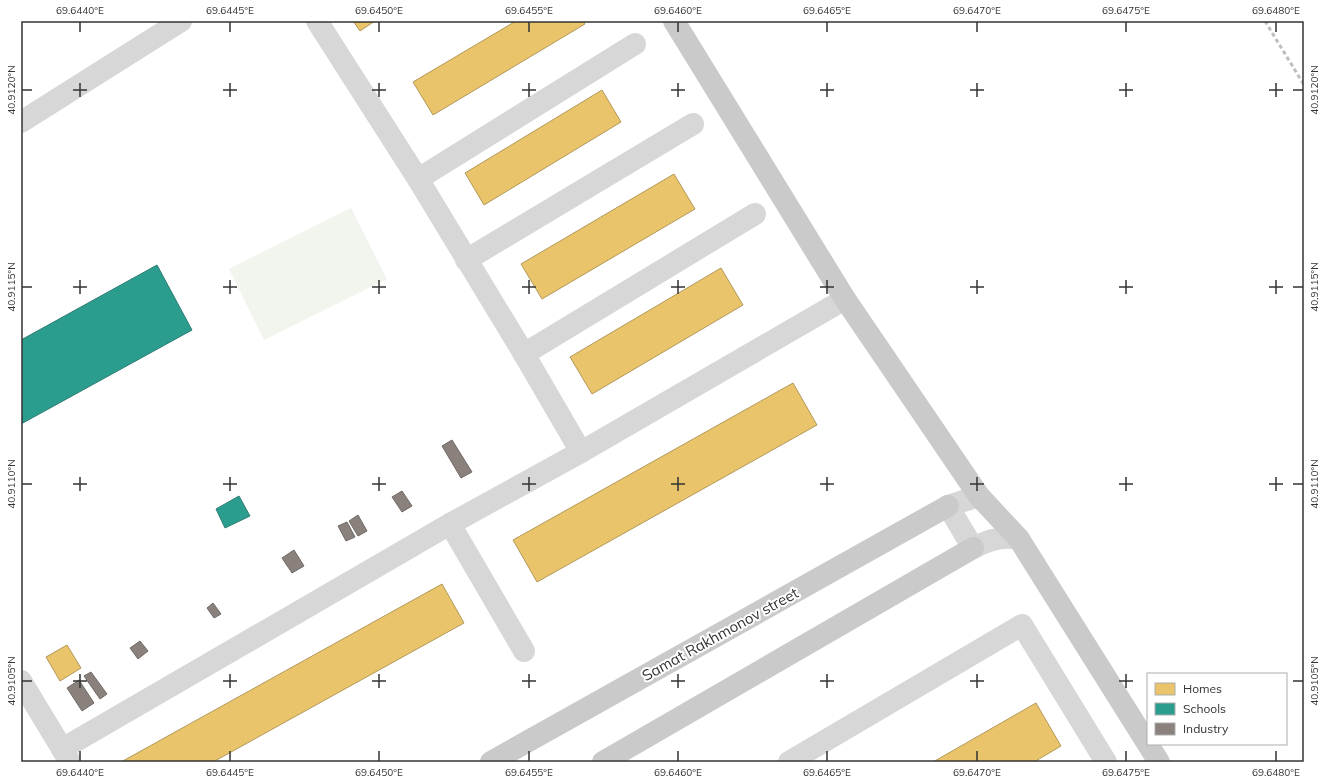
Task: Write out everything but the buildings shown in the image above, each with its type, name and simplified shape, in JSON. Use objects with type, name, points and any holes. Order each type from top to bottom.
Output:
[{"type":"main road","points":[[674,21],[845,299],[979,496],[1019,540],[1147,743]]},
{"type":"main road","name":"Samat Rakhmonov street","points":[[491,762],[948,506]]},
{"type":"main road","points":[[603,762],[973,548]]},
{"type":"main road","points":[[1148,745],[1159,762]]},
{"type":"street","points":[[21,122],[181,21]]},
{"type":"street","points":[[317,21],[418,178],[581,452]]},
{"type":"street","points":[[418,178],[635,44]]},
{"type":"street","points":[[466,260],[693,124]]},
{"type":"street","points":[[524,354],[755,214]]},
{"type":"street","points":[[21,681],[66,755],[450,524],[581,452],[845,299]]},
{"type":"street","points":[[979,496],[948,506],[973,548],[994,539],[1004,538],[1019,540]]},
{"type":"street","points":[[450,524],[524,651]]},
{"type":"street","points":[[790,762],[1022,625],[1106,762]]},
{"type":"shaded area","points":[[351,208],[387,279],[264,340],[229,269]]},
{"type":"railway","points":[[1265,21],[1304,85]]}]
